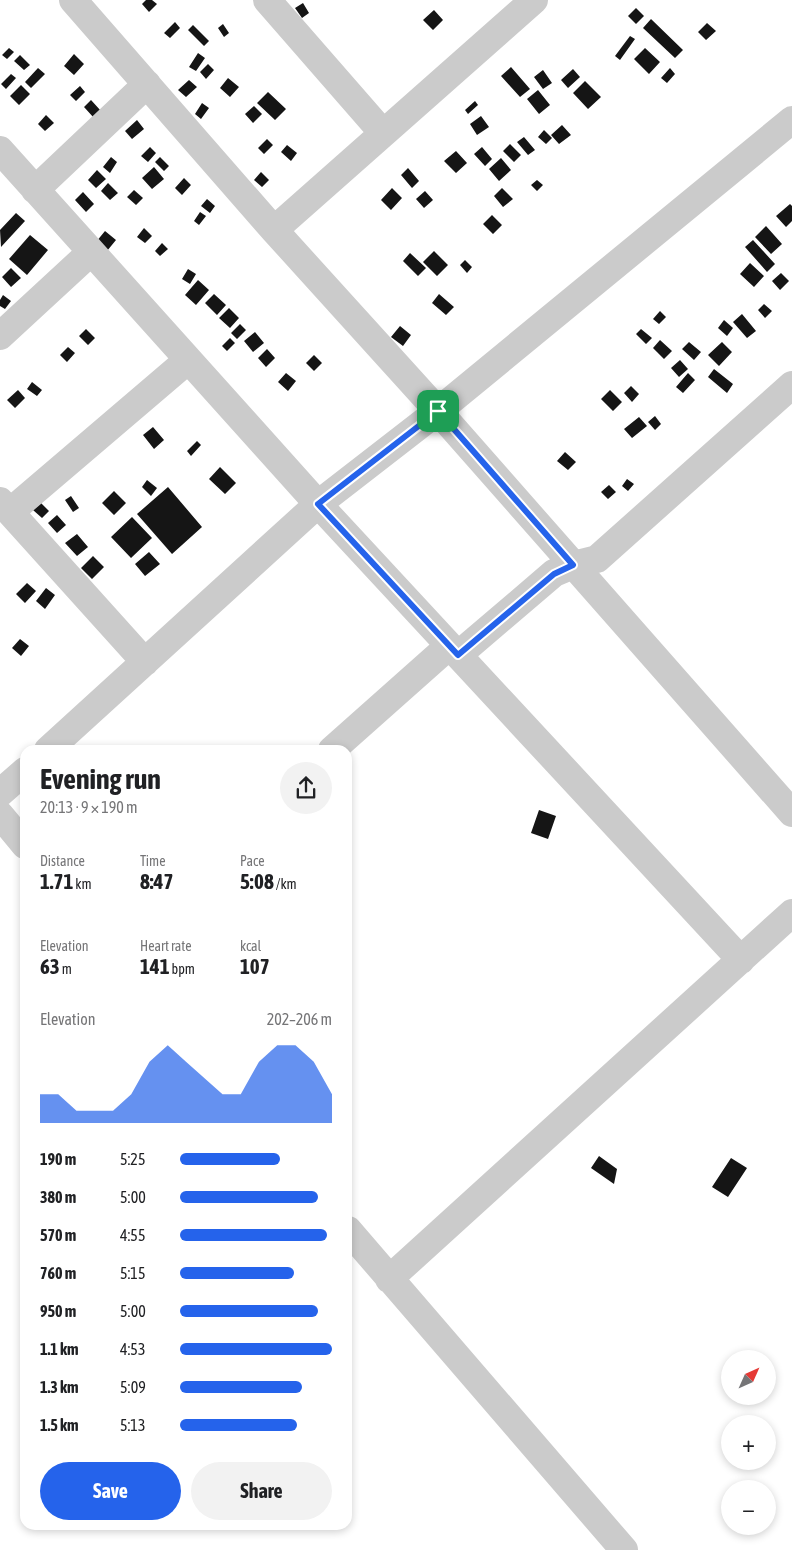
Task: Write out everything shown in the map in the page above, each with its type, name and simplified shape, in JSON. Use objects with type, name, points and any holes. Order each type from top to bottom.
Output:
[{"type":"street","points":[[73,0],[274,230],[438,411],[792,814]]},
{"type":"street","points":[[267,0],[383,133]]},
{"type":"street","points":[[274,230],[534,0]]},
{"type":"street","points":[[35,190],[147,84]]},
{"type":"street","points":[[54,745],[318,504],[438,411],[792,120]]},
{"type":"street","points":[[0,150],[318,504],[741,960]]},
{"type":"street","points":[[0,336],[91,252]]},
{"type":"street","points":[[145,662],[5,506],[188,360]]},
{"type":"street","points":[[338,745],[454,650],[554,574],[573,565],[597,559],[792,385]]},
{"type":"street","points":[[0,793],[20,775]]},
{"type":"street","points":[[0,815],[20,839]]},
{"type":"street","points":[[389,1279],[792,913]]},
{"type":"street","points":[[352,1235],[624,1550]]},
{"type":"building","points":[[146,0],[152,0],[157,4],[149,12],[142,4]]},
{"type":"building","points":[[303,3],[309,13],[302,18],[295,8]]},
{"type":"building","points":[[636,8],[644,16],[636,24],[628,16]]},
{"type":"building","points":[[434,10],[443,20],[433,30],[423,20]]},
{"type":"building","points":[[651,19],[683,50],[675,58],[643,28]]},
{"type":"building","points":[[175,22],[180,28],[170,38],[164,33]]},
{"type":"building","points":[[707,23],[716,31],[706,40],[698,32]]},
{"type":"building","points":[[223,24],[229,33],[224,37],[218,28]]},
{"type":"building","points":[[193,25],[209,41],[204,46],[188,30]]},
{"type":"building","points":[[630,36],[635,39],[620,60],[615,56]]},
{"type":"building","points":[[9,48],[14,52],[7,59],[2,55]]},
{"type":"building","points":[[645,48],[660,62],[649,74],[634,59]]},
{"type":"building","points":[[198,53],[205,58],[196,71],[189,67]]},
{"type":"building","points":[[74,54],[84,64],[74,75],[64,66]]},
{"type":"building","points":[[20,55],[30,65],[24,70],[14,61]]},
{"type":"building","points":[[208,64],[214,70],[206,79],[200,72]]},
{"type":"building","points":[[511,67],[530,89],[520,97],[501,76]]},
{"type":"building","points":[[38,68],[45,74],[31,88],[25,82]]},
{"type":"building","points":[[670,68],[675,74],[667,83],[661,78]]},
{"type":"building","points":[[573,69],[580,77],[568,88],[561,80]]},
{"type":"building","points":[[543,70],[552,83],[543,89],[534,77]]},
{"type":"building","points":[[11,74],[16,78],[6,89],[1,84]]},
{"type":"building","points":[[228,78],[239,87],[230,97],[220,88]]},
{"type":"building","points":[[189,80],[197,87],[186,97],[178,90]]},
{"type":"building","points":[[585,81],[601,97],[588,109],[573,93]]},
{"type":"building","points":[[21,85],[30,94],[19,105],[10,96]]},
{"type":"building","points":[[80,86],[85,92],[76,101],[70,95]]},
{"type":"building","points":[[538,90],[550,105],[539,114],[527,99]]},
{"type":"building","points":[[268,92],[286,109],[275,120],[257,103]]},
{"type":"building","points":[[91,100],[101,111],[94,118],[84,107]]},
{"type":"building","points":[[475,101],[478,105],[468,114],[465,110]]},
{"type":"building","points":[[202,103],[209,108],[201,119],[195,114]]},
{"type":"building","points":[[254,106],[262,114],[253,123],[245,114]]},
{"type":"building","points":[[46,115],[54,123],[45,131],[38,124]]},
{"type":"building","points":[[481,116],[489,127],[477,135],[470,124]]},
{"type":"building","points":[[137,120],[144,129],[132,139],[125,131]]},
{"type":"building","points":[[562,125],[571,135],[559,144],[551,135]]},
{"type":"building","points":[[544,130],[552,138],[546,144],[538,137]]},
{"type":"building","points":[[524,137],[535,150],[528,155],[517,142]]},
{"type":"building","points":[[267,139],[273,145],[264,154],[258,148]]},
{"type":"building","points":[[510,144],[521,155],[514,162],[503,151]]},
{"type":"building","points":[[287,145],[297,153],[291,161],[281,152]]},
{"type":"building","points":[[150,147],[156,153],[148,162],[141,156]]},
{"type":"building","points":[[482,147],[492,159],[485,166],[474,154]]},
{"type":"building","points":[[456,151],[467,163],[456,173],[444,161]]},
{"type":"building","points":[[111,157],[117,162],[110,173],[103,167]]},
{"type":"building","points":[[160,157],[169,166],[164,171],[155,162]]},
{"type":"building","points":[[501,158],[511,170],[499,181],[489,169]]},
{"type":"building","points":[[154,167],[164,179],[152,189],[142,178]]},
{"type":"building","points":[[408,168],[419,181],[412,188],[401,175]]},
{"type":"building","points":[[97,170],[106,179],[96,188],[88,180]]},
{"type":"building","points":[[261,172],[269,180],[262,187],[254,180]]},
{"type":"building","points":[[184,178],[191,185],[182,195],[175,188]]},
{"type":"building","points":[[537,180],[543,185],[537,191],[531,185]]},
{"type":"building","points":[[108,183],[118,193],[110,200],[101,191]]},
{"type":"building","points":[[392,188],[402,198],[391,210],[381,200]]},
{"type":"building","points":[[502,188],[513,199],[503,207],[494,196]]},
{"type":"building","points":[[134,190],[143,198],[136,205],[127,197]]},
{"type":"building","points":[[425,191],[433,200],[424,208],[416,199]]},
{"type":"building","points":[[83,192],[94,204],[86,212],[75,200]]},
{"type":"building","points":[[207,199],[215,206],[210,213],[201,206]]},
{"type":"building","points":[[790,204],[792,206],[792,221],[786,227],[776,216]]},
{"type":"building","points":[[200,212],[206,216],[199,225],[194,221]]},
{"type":"building","points":[[16,213],[25,221],[1,247],[0,230]]},
{"type":"building","points":[[492,215],[502,225],[493,234],[483,224]]},
{"type":"building","points":[[766,226],[782,244],[771,254],[755,237]]},
{"type":"building","points":[[144,228],[152,236],[145,243],[137,237]]},
{"type":"building","points":[[105,231],[116,240],[107,251],[96,242]]},
{"type":"building","points":[[30,235],[48,250],[27,275],[9,259]]},
{"type":"building","points":[[753,240],[775,264],[767,272],[745,247]]},
{"type":"building","points":[[162,243],[168,249],[160,256],[155,251]]},
{"type":"building","points":[[434,251],[448,265],[437,276],[423,262]]},
{"type":"building","points":[[410,253],[426,268],[418,276],[403,261]]},
{"type":"building","points":[[465,260],[472,267],[467,273],[460,265]]},
{"type":"building","points":[[750,263],[764,276],[754,287],[740,274]]},
{"type":"building","points":[[11,268],[21,278],[11,287],[2,277]]},
{"type":"building","points":[[188,269],[196,274],[190,284],[182,279]]},
{"type":"building","points":[[781,273],[789,281],[780,290],[772,281]]},
{"type":"building","points":[[198,280],[209,290],[196,305],[185,295]]},
{"type":"building","points":[[214,294],[226,305],[217,315],[205,303]]},
{"type":"building","points":[[439,294],[454,307],[446,315],[432,303]]},
{"type":"building","points":[[3,295],[11,301],[5,309],[0,306],[0,300]]},
{"type":"building","points":[[764,304],[772,311],[765,318],[758,310]]},
{"type":"building","points":[[229,308],[239,318],[230,328],[219,318]]},
{"type":"building","points":[[660,311],[666,317],[659,324],[653,319]]},
{"type":"building","points":[[742,314],[756,331],[747,338],[733,322]]},
{"type":"building","points":[[724,320],[733,328],[727,336],[718,328]]},
{"type":"building","points":[[240,324],[246,330],[237,339],[231,333]]},
{"type":"building","points":[[400,326],[411,335],[403,346],[391,337]]},
{"type":"building","points":[[86,329],[95,338],[88,345],[79,336]]},
{"type":"building","points":[[641,329],[652,338],[646,344],[636,334]]},
{"type":"building","points":[[255,332],[264,343],[253,352],[244,341]]},
{"type":"building","points":[[230,338],[235,343],[227,351],[222,346]]},
{"type":"building","points":[[660,340],[672,351],[664,359],[653,348]]},
{"type":"building","points":[[689,342],[701,352],[694,360],[682,349]]},
{"type":"building","points":[[722,342],[732,352],[719,366],[708,355]]},
{"type":"building","points":[[68,347],[75,353],[67,362],[60,355]]},
{"type":"building","points":[[267,349],[275,358],[266,367],[258,358]]},
{"type":"building","points":[[314,355],[322,363],[314,371],[306,363]]},
{"type":"building","points":[[680,360],[688,369],[679,377],[671,368]]},
{"type":"building","points":[[714,369],[733,384],[727,393],[708,377]]},
{"type":"building","points":[[286,373],[296,381],[288,391],[278,382]]},
{"type":"building","points":[[688,373],[695,380],[683,393],[676,387]]},
{"type":"building","points":[[32,382],[42,390],[37,396],[27,389]]},
{"type":"building","points":[[631,386],[639,394],[632,402],[624,393]]},
{"type":"building","points":[[18,390],[25,398],[15,408],[7,400]]},
{"type":"building","points":[[610,390],[622,402],[613,411],[601,399]]},
{"type":"building","points":[[655,416],[661,424],[655,430],[648,422]]},
{"type":"building","points":[[639,417],[647,426],[632,438],[624,429]]},
{"type":"building","points":[[153,427],[164,440],[154,449],[143,435]]},
{"type":"building","points":[[197,441],[201,445],[191,456],[187,451]]},
{"type":"building","points":[[565,452],[576,462],[568,470],[557,461]]},
{"type":"building","points":[[220,467],[236,483],[225,494],[209,479]]},
{"type":"building","points":[[627,479],[634,484],[628,491],[622,486]]},
{"type":"building","points":[[147,480],[157,488],[151,496],[142,487]]},
{"type":"building","points":[[609,485],[616,492],[608,499],[601,492]]},
{"type":"building","points":[[168,487],[202,527],[172,554],[137,514]]},
{"type":"building","points":[[114,491],[126,503],[114,515],[102,503]]},
{"type":"building","points":[[71,496],[79,508],[73,512],[65,500]]},
{"type":"building","points":[[41,503],[49,511],[42,518],[33,510]]},
{"type":"building","points":[[57,515],[66,525],[57,533],[48,523]]},
{"type":"building","points":[[132,517],[152,538],[131,558],[111,537]]},
{"type":"building","points":[[77,534],[88,547],[77,556],[65,543]]},
{"type":"building","points":[[149,552],[160,564],[145,576],[135,564]]},
{"type":"building","points":[[93,556],[104,567],[92,579],[81,568]]},
{"type":"building","points":[[27,583],[36,591],[25,603],[16,594]]},
{"type":"building","points":[[46,588],[55,595],[45,609],[36,601]]},
{"type":"building","points":[[20,639],[29,646],[21,656],[12,648]]},
{"type":"building","points":[[539,810],[556,816],[548,839],[531,833]]},
{"type":"building","points":[[599,1156],[617,1169],[614,1184],[591,1168]]},
{"type":"building","points":[[731,1158],[747,1168],[728,1197],[712,1187]]},
{"type":"route","points":[[438,411],[573,565],[554,574],[458,655],[318,504],[438,411]]}]
